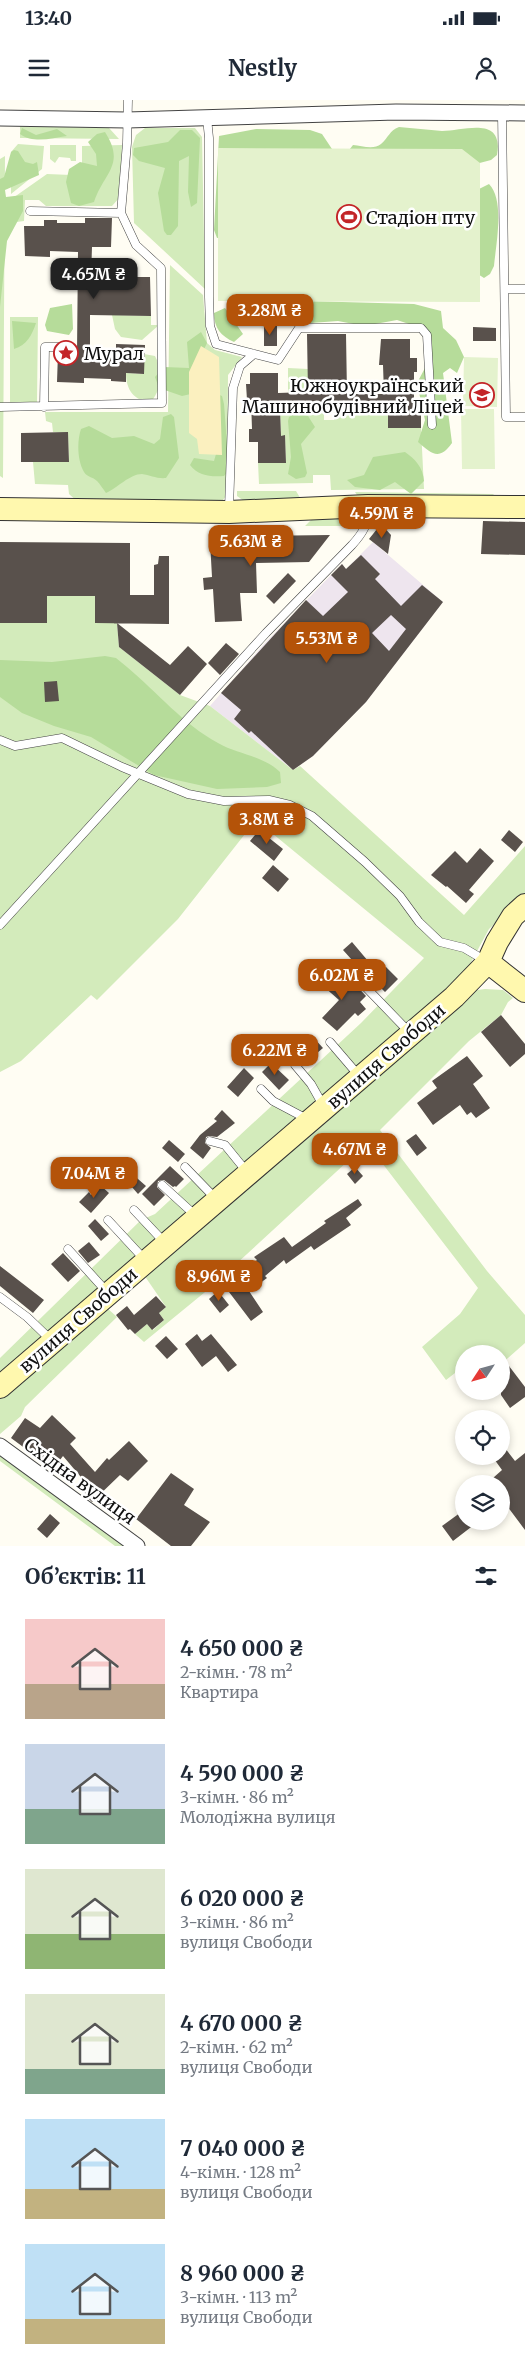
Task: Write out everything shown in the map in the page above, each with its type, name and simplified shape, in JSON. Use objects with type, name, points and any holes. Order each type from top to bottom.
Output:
[{"type":"street","points":[[0,118],[127,120],[207,118],[396,106],[525,113]]},
{"type":"street","points":[[0,509],[229,512],[368,506],[525,506]]},
{"type":"street","name":"вулиця Свободи","points":[[0,1387],[454,997],[488,962],[497,942],[512,918],[525,905]]},
{"type":"street","points":[[488,962],[525,991]]},
{"type":"street","name":"Східна вулиця","points":[[0,1446],[137,1546]]},
{"type":"lane","points":[[0,407],[162,403],[161,268],[136,245],[120,213],[127,143],[128,100]]},
{"type":"lane","points":[[502,113],[506,417],[525,417]]},
{"type":"lane","points":[[207,118],[210,326],[216,344],[278,360],[299,328],[421,328],[427,335],[432,425]]},
{"type":"lane","points":[[30,211],[120,213]]},
{"type":"lane","points":[[505,289],[525,289]]},
{"type":"lane","points":[[44,407],[45,347],[68,347]]},
{"type":"lane","points":[[229,512],[233,388],[240,366],[254,354]]},
{"type":"lane","points":[[0,925],[266,633],[352,545],[362,533],[369,518],[368,506]]},
{"type":"lane","points":[[0,740],[15,746],[62,738],[137,774],[188,794],[224,801],[269,800],[290,805],[312,816],[400,896],[418,922],[440,942],[464,948],[488,962]]},
{"type":"lane","points":[[354,976],[412,1034]]},
{"type":"lane","points":[[330,1042],[361,1078]]},
{"type":"lane","points":[[261,1089],[273,1101],[317,1115],[311,1084],[295,1065]]},
{"type":"lane","points":[[210,1140],[225,1145],[248,1174]]},
{"type":"lane","points":[[185,1167],[218,1200]]},
{"type":"lane","points":[[162,1185],[197,1218]]},
{"type":"lane","points":[[134,1210],[166,1244]]},
{"type":"lane","points":[[108,1220],[146,1261]]},
{"type":"lane","points":[[68,1249],[108,1294]]},
{"type":"lane","points":[[0,1297],[27,1316],[52,1342]]},
{"type":"shaded area","points":[[373,542],[443,602],[366,702],[313,756],[293,770],[210,706],[264,644],[331,575],[342,564],[346,569]]},
{"type":"green space","points":[[20,126],[109,128],[119,139],[20,138]]},
{"type":"green space","points":[[399,127],[442,131],[471,128],[488,130],[494,134],[498,142],[497,155],[491,160],[453,170],[346,154],[353,145],[378,146],[393,130]]},
{"type":"green space","points":[[22,128],[36,135],[57,129],[67,136],[43,140],[31,139],[20,134]]},
{"type":"green space","points":[[145,128],[195,128],[202,137],[205,289],[134,223],[132,147],[136,135]]},
{"type":"green space","points":[[256,129],[310,130],[322,134],[334,152],[226,237],[217,238],[214,230],[219,136]]},
{"type":"green space","points":[[180,130],[192,130],[200,138],[197,203],[191,207],[188,192],[189,156],[179,161],[178,226],[171,235],[167,235],[164,231],[158,193],[165,168],[139,161],[133,155],[134,148],[168,142]]},
{"type":"green space","points":[[105,132],[114,153],[111,168],[94,202],[79,206],[71,203],[66,182],[69,169],[80,162],[97,166],[96,154],[88,142],[97,134]]},
{"type":"green space","points":[[18,144],[44,146],[42,169],[11,194],[11,152]]},
{"type":"green space","points":[[50,145],[76,145],[76,161],[71,161],[70,158],[59,157],[55,163],[50,159]]},
{"type":"green space","points":[[122,145],[120,197],[112,206],[46,206],[39,200],[25,200],[24,221],[9,223],[10,200],[47,174],[71,175],[82,172],[82,146]]},
{"type":"green space","name":"Стадіон пту","points":[[218,148],[462,149],[480,163],[480,302],[218,301]]},
{"type":"green space","points":[[14,150],[18,151],[25,162],[33,164],[37,162],[39,175],[5,190],[6,197],[23,195],[23,211],[7,241],[0,307],[0,179],[4,177],[11,152]]},
{"type":"green space","points":[[5,156],[3,478],[0,476],[0,159]]},
{"type":"green space","points":[[489,184],[497,200],[498,235],[494,266],[490,274],[484,278],[470,269],[471,193]]},
{"type":"green space","points":[[170,265],[203,295],[207,343],[215,350],[242,357],[228,375],[227,495],[221,502],[78,502],[69,494],[68,485],[35,484],[33,462],[69,461],[68,433],[53,432],[52,423],[46,421],[45,412],[168,412]]},
{"type":"green space","points":[[270,300],[414,304],[441,311],[443,328],[456,340],[464,357],[457,373],[450,368],[443,373],[452,443],[443,452],[435,454],[418,442],[425,420],[417,383],[425,368],[429,343],[421,328],[397,320],[364,326],[338,321],[297,324],[262,319],[261,308]]},
{"type":"green space","points":[[72,304],[73,329],[69,335],[47,331],[45,325],[50,308]]},
{"type":"green space","points":[[225,308],[243,334],[234,342],[222,334],[215,323],[214,313]]},
{"type":"green space","points":[[112,315],[151,316],[151,325],[159,325],[142,340],[121,337],[115,329]]},
{"type":"green space","points":[[10,317],[38,317],[37,403],[10,403]]},
{"type":"green space","points":[[12,321],[36,323],[28,339],[14,349]]},
{"type":"green space","points":[[201,332],[207,343],[199,360],[195,393],[182,396],[159,388],[155,377],[164,367],[189,368],[187,342]]},
{"type":"green space","points":[[144,354],[155,356],[161,374],[158,391],[151,402],[140,399],[132,394],[126,379],[126,373],[144,374]]},
{"type":"green space","points":[[464,357],[498,358],[497,407],[463,406]]},
{"type":"green space","points":[[288,368],[308,369],[311,392],[288,393]]},
{"type":"green space","points":[[215,393],[222,396],[224,404],[229,470],[224,476],[205,475],[197,472],[190,465],[194,458],[214,461],[216,454]]},
{"type":"green space","points":[[324,407],[324,420],[334,420],[334,408],[391,407],[388,417],[388,428],[421,428],[424,489],[331,490],[330,475],[313,475],[313,483],[259,484],[258,463],[286,463],[285,436],[279,436],[281,431],[280,408]]},
{"type":"green space","points":[[461,409],[494,409],[495,469],[462,469]]},
{"type":"green space","points":[[296,413],[308,416],[315,427],[301,444],[307,473],[305,477],[296,479],[288,474],[291,457],[288,421],[289,417]]},
{"type":"green space","points":[[171,414],[174,417],[179,458],[166,478],[142,474],[137,475],[106,493],[97,481],[84,472],[78,450],[81,429],[89,426],[112,438],[134,436],[154,444],[160,439],[163,417]]},
{"type":"green space","points":[[405,452],[418,464],[424,481],[411,494],[395,482],[380,490],[355,487],[347,480],[364,475],[373,457]]},
{"type":"green space","points":[[237,491],[296,491],[302,501],[247,503],[237,496]]},
{"type":"green space","points":[[355,492],[494,494],[486,503],[361,501]]},
{"type":"green space","points":[[312,519],[348,519],[352,526],[305,526]]},
{"type":"green space","points":[[47,596],[95,596],[95,623],[117,623],[119,647],[180,695],[210,706],[293,770],[300,766],[464,915],[525,846],[525,895],[489,929],[463,977],[0,1376],[0,1358],[141,1220],[155,1214],[361,1023],[424,958],[256,820],[178,919],[97,1000],[91,995],[21,1061],[0,1072],[0,623],[47,623]]},
{"type":"green space","points":[[105,656],[116,658],[193,727],[205,735],[226,747],[273,766],[280,772],[281,783],[267,787],[217,789],[154,775],[91,737],[54,726],[22,713],[0,697],[0,660],[52,662]]},
{"type":"green space","points":[[485,989],[503,990],[513,998],[508,1002],[501,1015],[469,1041],[380,1130],[487,1271],[525,1315],[525,1343],[510,1356],[510,1345],[455,1345],[455,1373],[446,1380],[422,1347],[460,1314],[478,1288],[369,1146],[348,1161],[210,1288],[144,1342],[135,1334],[147,1324],[153,1330],[164,1320],[159,1313],[166,1307],[144,1275],[471,991]]},
{"type":"green space","points":[[106,1307],[117,1317],[25,1407],[21,1416],[0,1434],[0,1399]]},
{"type":"green space","points":[[0,1450],[127,1546],[115,1546],[0,1461]]},
{"type":"sand","points":[[201,346],[219,357],[222,455],[199,454],[197,439],[189,433],[189,372]]},
{"type":"building","points":[[85,218],[112,218],[111,247],[92,247],[91,277],[150,277],[151,316],[90,315],[90,348],[116,349],[116,344],[145,345],[144,374],[126,373],[126,382],[111,381],[111,379],[84,378],[84,383],[57,382],[58,353],[77,353],[78,252],[50,251],[50,257],[25,256],[24,226],[44,226],[44,220],[57,220],[57,223],[85,223]]},
{"type":"building","points":[[264,326],[277,326],[277,346],[264,346]]},
{"type":"building","points":[[473,327],[496,328],[496,341],[473,341]]},
{"type":"building","points":[[307,334],[346,334],[347,394],[384,394],[383,365],[379,365],[381,339],[410,339],[410,358],[417,358],[417,372],[414,372],[414,399],[421,399],[421,428],[388,428],[388,407],[280,408],[281,436],[285,435],[286,463],[258,463],[258,442],[249,442],[249,429],[252,429],[251,400],[247,400],[246,384],[250,384],[250,373],[278,373],[278,393],[308,392]]},
{"type":"building","points":[[68,432],[69,462],[21,462],[21,433]]},
{"type":"building","points":[[483,521],[525,522],[525,555],[481,554]]},
{"type":"building","points":[[381,524],[391,535],[388,554],[369,539]]},
{"type":"building","points":[[330,535],[309,562],[256,563],[257,593],[240,593],[242,621],[215,622],[213,589],[204,590],[203,578],[212,577],[210,541],[251,539],[251,536]]},
{"type":"building","points":[[0,542],[130,543],[130,595],[154,595],[154,565],[158,564],[159,556],[169,556],[169,624],[95,623],[95,596],[47,596],[47,623],[0,623]]},
{"type":"building","points":[[361,555],[380,574],[375,579],[401,606],[422,585],[443,602],[366,702],[313,756],[293,770],[251,731],[249,733],[234,719],[241,710],[221,693],[306,600],[323,616],[348,592],[331,575],[342,564],[346,569]],"holes":[[[391,615],[406,629],[389,651],[372,633]]]},
{"type":"building","points":[[288,573],[296,581],[274,604],[266,596]]},
{"type":"building","points":[[117,623],[170,665],[188,646],[207,664],[180,695],[119,647]]},
{"type":"building","points":[[226,643],[239,654],[220,675],[208,663]]},
{"type":"building","points":[[57,681],[59,701],[45,702],[44,682]]},
{"type":"building","points":[[259,830],[283,849],[274,861],[250,841]]},
{"type":"building","points":[[509,830],[523,842],[515,852],[501,840]]},
{"type":"building","points":[[480,848],[494,861],[469,890],[474,894],[466,903],[431,875],[455,851],[467,863]]},
{"type":"building","points":[[273,865],[289,879],[278,892],[262,878]]},
{"type":"building","points":[[352,942],[379,974],[386,967],[398,979],[385,992],[378,985],[374,988],[359,972],[361,970],[343,950]]},
{"type":"building","points":[[322,970],[344,987],[351,980],[366,996],[360,1002],[366,1009],[358,1016],[355,1013],[337,1031],[322,1018],[339,1000],[315,979]]},
{"type":"building","points":[[501,1015],[525,1044],[525,1054],[510,1067],[481,1032]]},
{"type":"building","points":[[311,1035],[323,1048],[311,1058],[300,1045]]},
{"type":"building","points":[[261,1036],[269,1044],[277,1036],[289,1048],[274,1064],[253,1044]]},
{"type":"building","points":[[467,1056],[483,1076],[473,1084],[490,1108],[476,1118],[471,1112],[467,1115],[460,1105],[433,1125],[417,1103],[437,1088],[432,1081]]},
{"type":"building","points":[[271,1063],[289,1080],[279,1090],[262,1072]]},
{"type":"building","points":[[244,1068],[254,1078],[238,1097],[227,1087]]},
{"type":"building","points":[[222,1110],[235,1123],[217,1137],[206,1137],[205,1143],[211,1148],[203,1159],[190,1148],[200,1135],[217,1121],[214,1119]]},
{"type":"building","points":[[416,1134],[427,1148],[417,1156],[406,1141]]},
{"type":"building","points":[[169,1140],[185,1154],[178,1162],[162,1148]]},
{"type":"building","points":[[122,1165],[146,1186],[138,1194],[117,1170]]},
{"type":"building","points":[[170,1166],[184,1179],[176,1187],[173,1187],[164,1180],[158,1181],[157,1187],[165,1195],[154,1206],[142,1194]]},
{"type":"building","points":[[355,1167],[363,1176],[355,1184],[347,1174]]},
{"type":"building","points":[[100,1185],[109,1193],[91,1213],[79,1202],[89,1192],[91,1195]]},
{"type":"building","points":[[358,1199],[362,1205],[346,1218],[351,1225],[314,1250],[311,1246],[286,1264],[284,1260],[265,1276],[267,1278],[249,1291],[263,1312],[251,1321],[229,1292],[253,1273],[248,1266],[257,1260],[254,1257],[284,1237],[292,1247],[326,1223],[324,1221]]},
{"type":"building","points":[[95,1219],[109,1234],[101,1241],[88,1226]]},
{"type":"building","points":[[89,1242],[100,1255],[88,1263],[78,1251]]},
{"type":"building","points":[[63,1253],[80,1271],[68,1282],[51,1264]]},
{"type":"building","points":[[0,1266],[44,1300],[33,1313],[0,1286]]},
{"type":"building","points":[[218,1291],[229,1305],[220,1313],[209,1299]]},
{"type":"building","points":[[156,1296],[166,1307],[159,1313],[164,1320],[152,1330],[147,1324],[135,1334],[130,1329],[128,1330],[116,1315],[127,1306],[134,1315]]},
{"type":"building","points":[[197,1334],[202,1341],[211,1334],[237,1365],[228,1372],[216,1356],[202,1367],[185,1344]]},
{"type":"building","points":[[166,1336],[178,1349],[167,1359],[155,1346]]},
{"type":"building","points":[[510,1367],[525,1387],[525,1397],[510,1408],[504,1400],[510,1400]]},
{"type":"building","points":[[52,1415],[76,1438],[70,1444],[95,1472],[107,1458],[109,1460],[129,1441],[148,1461],[128,1481],[120,1475],[92,1502],[79,1489],[86,1483],[63,1456],[53,1469],[11,1438],[25,1418],[40,1428]]},
{"type":"building","points":[[525,1453],[525,1530],[510,1510],[510,1475],[496,1475],[502,1470],[498,1465],[510,1465],[510,1455],[515,1461]]},
{"type":"building","points":[[171,1473],[194,1489],[184,1505],[210,1522],[191,1546],[171,1546],[136,1519]]},
{"type":"building","points":[[50,1514],[60,1523],[47,1538],[37,1529]]},
{"type":"building","points":[[455,1517],[455,1530],[467,1530],[453,1541],[442,1526]]},
{"type":"place","name":"Стадіон пту","points":[[349,217]]},
{"type":"place","name":"Мурал","points":[[66,353]]},
{"type":"place","name":"Южноукраїнський Машинобудівний Ліцей","points":[[482,395]]}]
